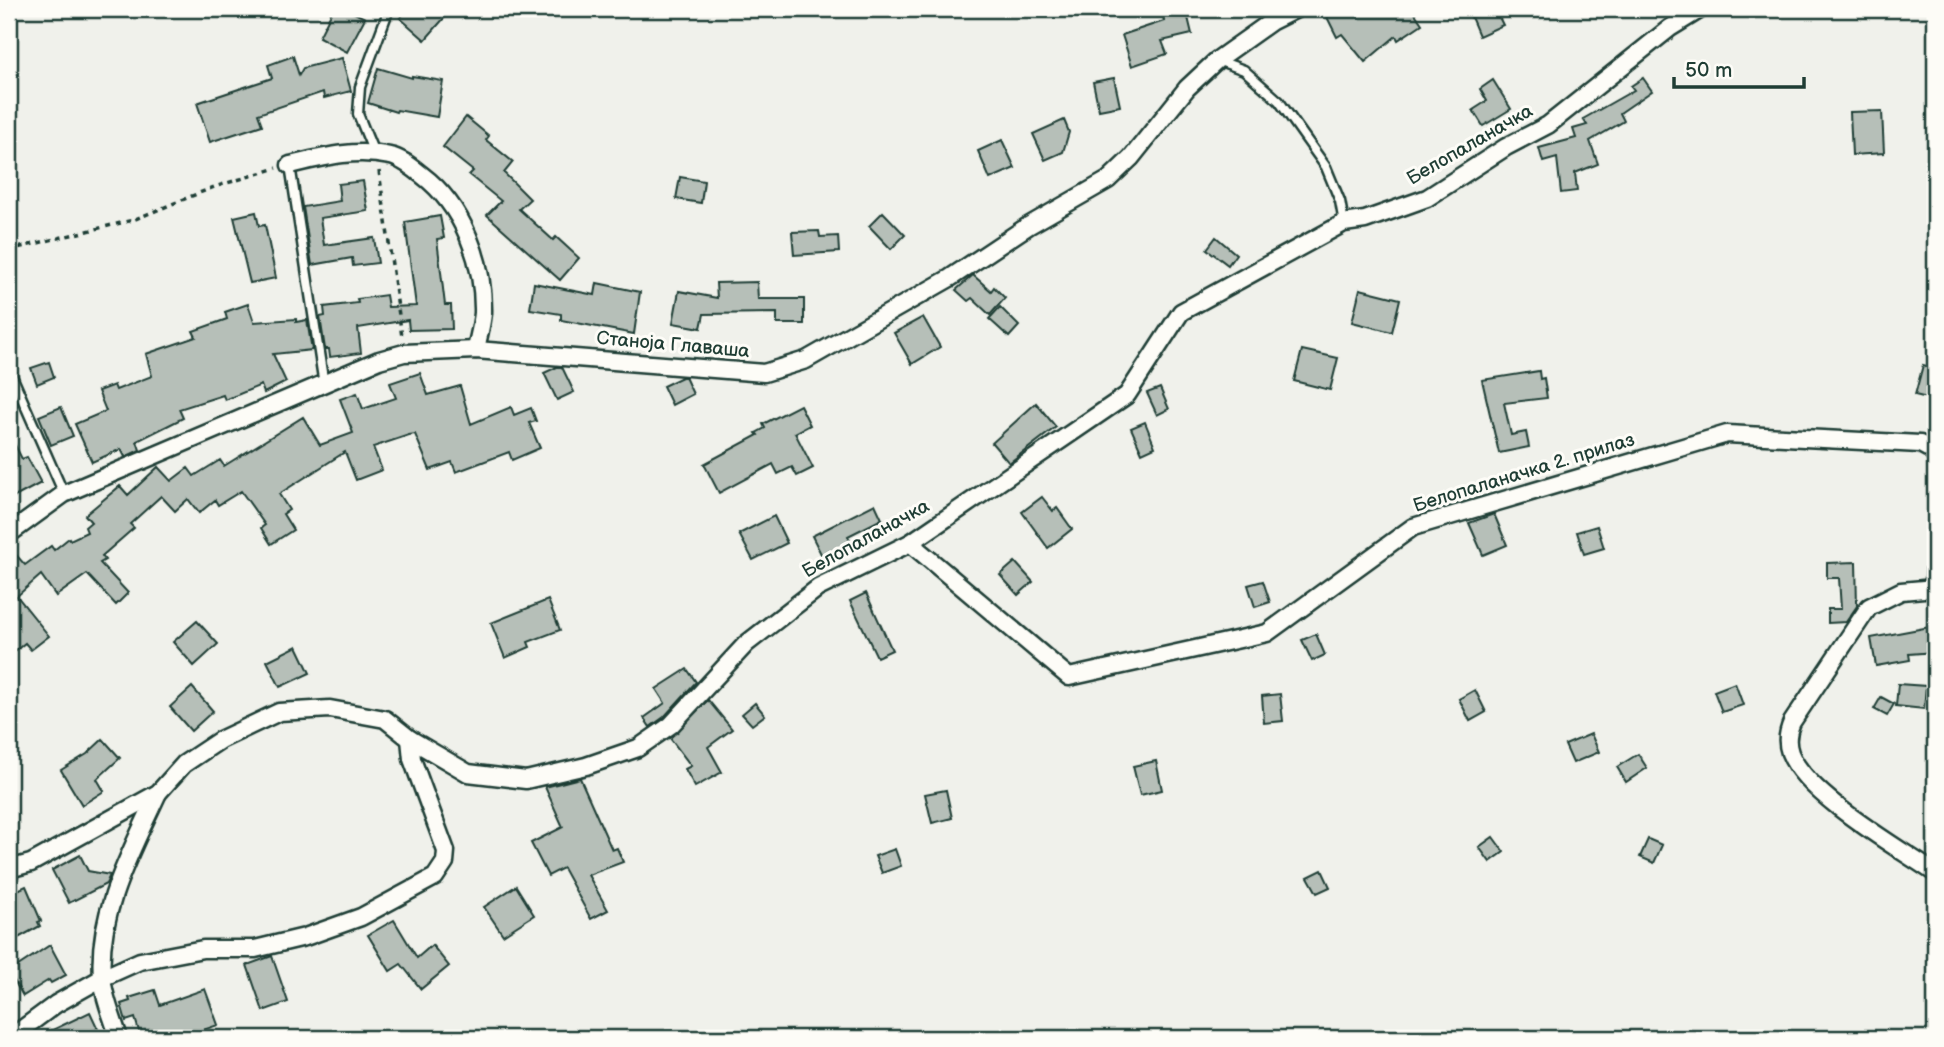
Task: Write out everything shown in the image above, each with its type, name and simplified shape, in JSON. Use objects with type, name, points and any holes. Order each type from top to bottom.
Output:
[{"type":"street","name":"Станоја Главаша","points":[[9,534],[64,494],[379,360],[404,353],[476,350],[764,373],[806,360],[950,278],[1028,226],[1108,180],[1131,158],[1187,88],[1217,60],[1272,21],[1296,9]]},
{"type":"street","name":"Белопаланачка","points":[[9,869],[31,863],[158,793],[184,764],[219,740],[279,712],[330,709],[385,719],[410,739],[468,773],[526,780],[586,766],[638,748],[671,725],[747,644],[818,588],[910,543],[1127,395],[1181,312],[1344,223],[1365,220],[1427,198],[1506,147],[1548,125],[1670,28],[1701,9]]},
{"type":"street","points":[[289,165],[355,152],[374,153],[393,156],[433,182],[464,227],[474,252],[481,281],[483,314],[476,350]]},
{"type":"street","name":"Белопаланачка 2. прилаз","points":[[910,543],[1069,677],[1267,633],[1413,527],[1727,435],[1920,444],[1933,451],[1935,456]]},
{"type":"street","points":[[1935,554],[1935,588],[1901,591],[1869,607],[1792,722],[1787,736],[1794,761],[1824,797],[1935,873]]},
{"type":"street","points":[[10,1038],[56,1004],[102,978],[140,961],[203,949],[255,949],[304,937],[361,917],[435,877],[445,862],[446,851],[412,759],[410,739]]},
{"type":"street","points":[[119,1038],[102,978],[103,930],[126,864],[158,793]]},
{"type":"lane","points":[[374,153],[358,114],[360,88],[389,9]]},
{"type":"lane","points":[[1217,60],[1244,69],[1279,101],[1326,167],[1340,201],[1344,223]]},
{"type":"lane","points":[[289,165],[324,385]]},
{"type":"lane","points":[[9,369],[64,494]]},
{"type":"path","points":[[374,153],[380,174],[404,353]]},
{"type":"path","points":[[9,250],[133,220],[214,187],[289,165]]},
{"type":"building","points":[[333,9],[346,9],[365,18],[347,52],[319,37]]},
{"type":"building","points":[[408,9],[452,9],[425,40],[400,18]]},
{"type":"building","points":[[1161,9],[1186,9],[1192,34],[1162,41],[1167,54],[1132,66],[1122,35],[1164,21]]},
{"type":"building","points":[[1344,9],[1412,9],[1422,24],[1398,40],[1396,36],[1365,62],[1342,34],[1337,37],[1327,17]]},
{"type":"building","points":[[1495,9],[1503,25],[1479,36],[1471,17]]},
{"type":"building","points":[[293,56],[299,75],[303,68],[342,58],[351,91],[324,98],[323,92],[258,114],[262,125],[210,142],[197,103],[272,78],[268,65]]},
{"type":"building","points":[[378,68],[412,78],[443,81],[437,117],[397,110],[396,112],[368,103]]},
{"type":"building","points":[[1114,78],[1120,106],[1099,110],[1093,82]]},
{"type":"building","points":[[1643,78],[1652,91],[1620,113],[1624,121],[1590,141],[1598,164],[1575,173],[1577,191],[1561,193],[1557,158],[1543,162],[1539,148],[1576,138],[1573,129],[1587,125],[1583,119],[1634,90],[1631,86]]},
{"type":"building","points":[[1493,80],[1511,109],[1483,126],[1473,110],[1487,101],[1480,89]]},
{"type":"building","points":[[1882,111],[1884,153],[1852,155],[1850,112]]},
{"type":"building","points":[[466,117],[489,136],[486,140],[513,162],[504,173],[530,199],[519,209],[553,240],[556,237],[579,258],[560,280],[487,215],[501,201],[469,175],[473,171],[443,147]]},
{"type":"building","points":[[1064,120],[1069,132],[1063,152],[1045,160],[1033,134]]},
{"type":"building","points":[[1002,140],[1015,168],[990,179],[978,151]]},
{"type":"building","points":[[680,177],[704,181],[701,203],[676,199]]},
{"type":"building","points":[[363,181],[368,211],[320,218],[324,245],[374,238],[378,263],[353,266],[352,258],[312,265],[303,207],[340,201],[338,184]]},
{"type":"building","points":[[256,212],[259,226],[265,225],[276,278],[250,283],[234,217]]},
{"type":"building","points":[[883,212],[905,235],[891,249],[869,226]]},
{"type":"building","points":[[440,216],[444,238],[437,239],[445,305],[451,305],[452,329],[409,330],[408,320],[358,328],[361,353],[330,357],[329,349],[325,349],[320,317],[325,316],[324,307],[358,303],[357,299],[386,295],[388,307],[416,306],[405,222]]},
{"type":"building","points":[[819,231],[820,237],[838,236],[839,252],[794,255],[792,232]]},
{"type":"building","points":[[1216,237],[1236,254],[1228,265],[1207,249]]},
{"type":"building","points":[[973,275],[991,291],[994,287],[1005,298],[990,315],[972,298],[968,301],[956,290]]},
{"type":"building","points":[[757,282],[758,299],[804,299],[804,324],[777,324],[777,313],[704,314],[701,328],[673,323],[679,291],[717,298],[716,283]]},
{"type":"building","points":[[534,283],[595,295],[597,283],[640,292],[634,334],[561,320],[561,314],[530,309]]},
{"type":"building","points":[[1360,289],[1400,299],[1392,332],[1352,322]]},
{"type":"building","points":[[248,304],[254,322],[307,320],[312,350],[273,354],[286,382],[264,393],[261,385],[225,400],[223,395],[179,409],[183,418],[137,441],[140,450],[125,457],[121,449],[92,462],[75,424],[106,411],[98,391],[114,385],[116,390],[152,376],[146,354],[196,337],[193,331],[227,319],[225,312]]},
{"type":"building","points":[[1000,307],[1019,326],[1009,337],[989,319]]},
{"type":"building","points":[[923,317],[940,347],[912,364],[894,333]]},
{"type":"building","points":[[1302,350],[1338,358],[1330,390],[1294,381]]},
{"type":"building","points":[[49,362],[54,377],[37,384],[31,368]]},
{"type":"building","points":[[1923,365],[1935,368],[1935,400],[1915,395]]},
{"type":"building","points":[[562,367],[574,392],[557,400],[544,373]]},
{"type":"building","points":[[1539,371],[1540,379],[1544,378],[1547,398],[1504,403],[1511,435],[1526,432],[1529,447],[1499,453],[1482,380]]},
{"type":"building","points":[[420,373],[428,395],[460,386],[471,424],[511,407],[514,415],[531,408],[536,421],[529,423],[540,448],[512,460],[509,452],[456,472],[452,462],[430,470],[415,434],[409,435],[373,447],[382,470],[356,480],[345,452],[279,494],[289,510],[283,514],[293,530],[271,544],[261,528],[265,525],[241,491],[218,505],[215,500],[199,513],[188,499],[175,511],[161,496],[130,524],[134,528],[102,556],[105,560],[100,563],[128,593],[116,605],[87,574],[56,596],[41,575],[17,596],[49,636],[31,650],[25,643],[9,656],[9,547],[25,565],[51,546],[54,550],[69,538],[70,540],[87,532],[85,527],[91,522],[85,515],[120,486],[128,495],[158,467],[171,481],[188,468],[194,476],[220,460],[224,466],[303,417],[320,445],[353,433],[340,399],[357,393],[363,409],[396,398],[390,383]]},
{"type":"building","points":[[685,377],[693,394],[672,405],[663,386]]},
{"type":"building","points":[[1160,388],[1169,409],[1157,415],[1147,393]]},
{"type":"building","points":[[1036,403],[1056,427],[1009,463],[992,443]]},
{"type":"building","points":[[800,405],[810,425],[795,433],[813,468],[797,476],[792,467],[778,474],[773,464],[719,493],[704,464],[758,435],[756,433],[765,428],[763,424]]},
{"type":"building","points":[[61,407],[73,436],[51,445],[39,416]]},
{"type":"building","points":[[1145,422],[1155,447],[1142,453],[1131,428]]},
{"type":"building","points":[[9,433],[22,459],[27,457],[41,483],[9,500]]},
{"type":"building","points":[[1042,497],[1053,511],[1057,508],[1072,529],[1048,548],[1022,512]]},
{"type":"building","points":[[875,504],[882,519],[848,536],[853,548],[825,562],[812,536]]},
{"type":"building","points":[[1494,514],[1507,545],[1483,555],[1469,523]]},
{"type":"building","points":[[774,516],[787,543],[753,560],[739,534]]},
{"type":"building","points":[[1597,526],[1604,548],[1584,554],[1577,532]]},
{"type":"building","points":[[1015,562],[1033,582],[1018,595],[1000,575]]},
{"type":"building","points":[[1856,562],[1857,606],[1846,622],[1828,623],[1828,609],[1841,609],[1839,578],[1827,578],[1827,563]]},
{"type":"building","points":[[1263,581],[1270,602],[1255,607],[1248,585]]},
{"type":"building","points":[[866,593],[892,650],[877,657],[850,601]]},
{"type":"building","points":[[548,600],[560,630],[528,642],[530,647],[505,658],[491,623]]},
{"type":"building","points":[[197,621],[218,644],[194,666],[173,642]]},
{"type":"building","points":[[1935,626],[1935,652],[1909,654],[1910,660],[1876,666],[1871,638]]},
{"type":"building","points":[[1316,634],[1325,655],[1312,661],[1302,640]]},
{"type":"building","points":[[297,646],[310,673],[280,687],[267,661]]},
{"type":"building","points":[[687,669],[696,682],[664,717],[650,727],[644,718],[665,703],[656,689]]},
{"type":"building","points":[[1735,683],[1743,705],[1722,712],[1714,691]]},
{"type":"building","points":[[1898,684],[1926,686],[1924,709],[1896,706]]},
{"type":"building","points":[[192,687],[213,711],[191,731],[170,707]]},
{"type":"building","points":[[1475,690],[1486,712],[1470,721],[1459,699]]},
{"type":"building","points":[[1280,694],[1283,721],[1264,723],[1262,696]]},
{"type":"building","points":[[1881,697],[1894,704],[1887,716],[1874,709]]},
{"type":"building","points":[[708,700],[732,729],[708,747],[722,772],[695,787],[685,769],[691,766],[670,738]]},
{"type":"building","points":[[755,703],[765,715],[752,725],[742,714]]},
{"type":"building","points":[[1591,734],[1599,752],[1573,763],[1565,745]]},
{"type":"building","points":[[103,739],[120,758],[97,779],[104,791],[82,805],[61,770],[87,754]]},
{"type":"building","points":[[1638,754],[1647,768],[1626,782],[1617,767]]},
{"type":"building","points":[[1156,761],[1162,790],[1140,795],[1133,766]]},
{"type":"building","points":[[580,778],[612,850],[617,848],[623,862],[588,875],[608,910],[591,919],[563,868],[548,876],[531,843],[563,827],[545,787]]},
{"type":"building","points":[[946,790],[952,818],[932,823],[925,794]]},
{"type":"building","points":[[1493,837],[1504,852],[1490,862],[1479,847]]},
{"type":"building","points":[[1648,839],[1662,845],[1654,863],[1640,857]]},
{"type":"building","points":[[895,849],[901,866],[882,873],[875,856]]},
{"type":"building","points":[[80,855],[88,871],[110,875],[106,884],[69,903],[52,870]]},
{"type":"building","points":[[1322,870],[1330,887],[1317,893],[1308,877]]},
{"type":"building","points":[[26,886],[41,921],[38,922],[40,926],[9,943],[9,894]]},
{"type":"building","points":[[516,886],[534,915],[503,935],[484,907]]},
{"type":"building","points":[[394,920],[417,958],[432,945],[449,966],[421,989],[401,964],[390,971],[368,935]]},
{"type":"building","points":[[50,945],[66,975],[51,983],[49,980],[23,996],[9,972]]},
{"type":"building","points":[[272,956],[288,1002],[263,1011],[247,965]]},
{"type":"building","points":[[205,989],[218,1025],[180,1038],[141,1038],[135,1018],[126,1021],[121,1004],[130,1001],[129,998],[155,990],[160,1005]]},
{"type":"building","points":[[90,1012],[98,1029],[65,1038],[36,1038]]}]
